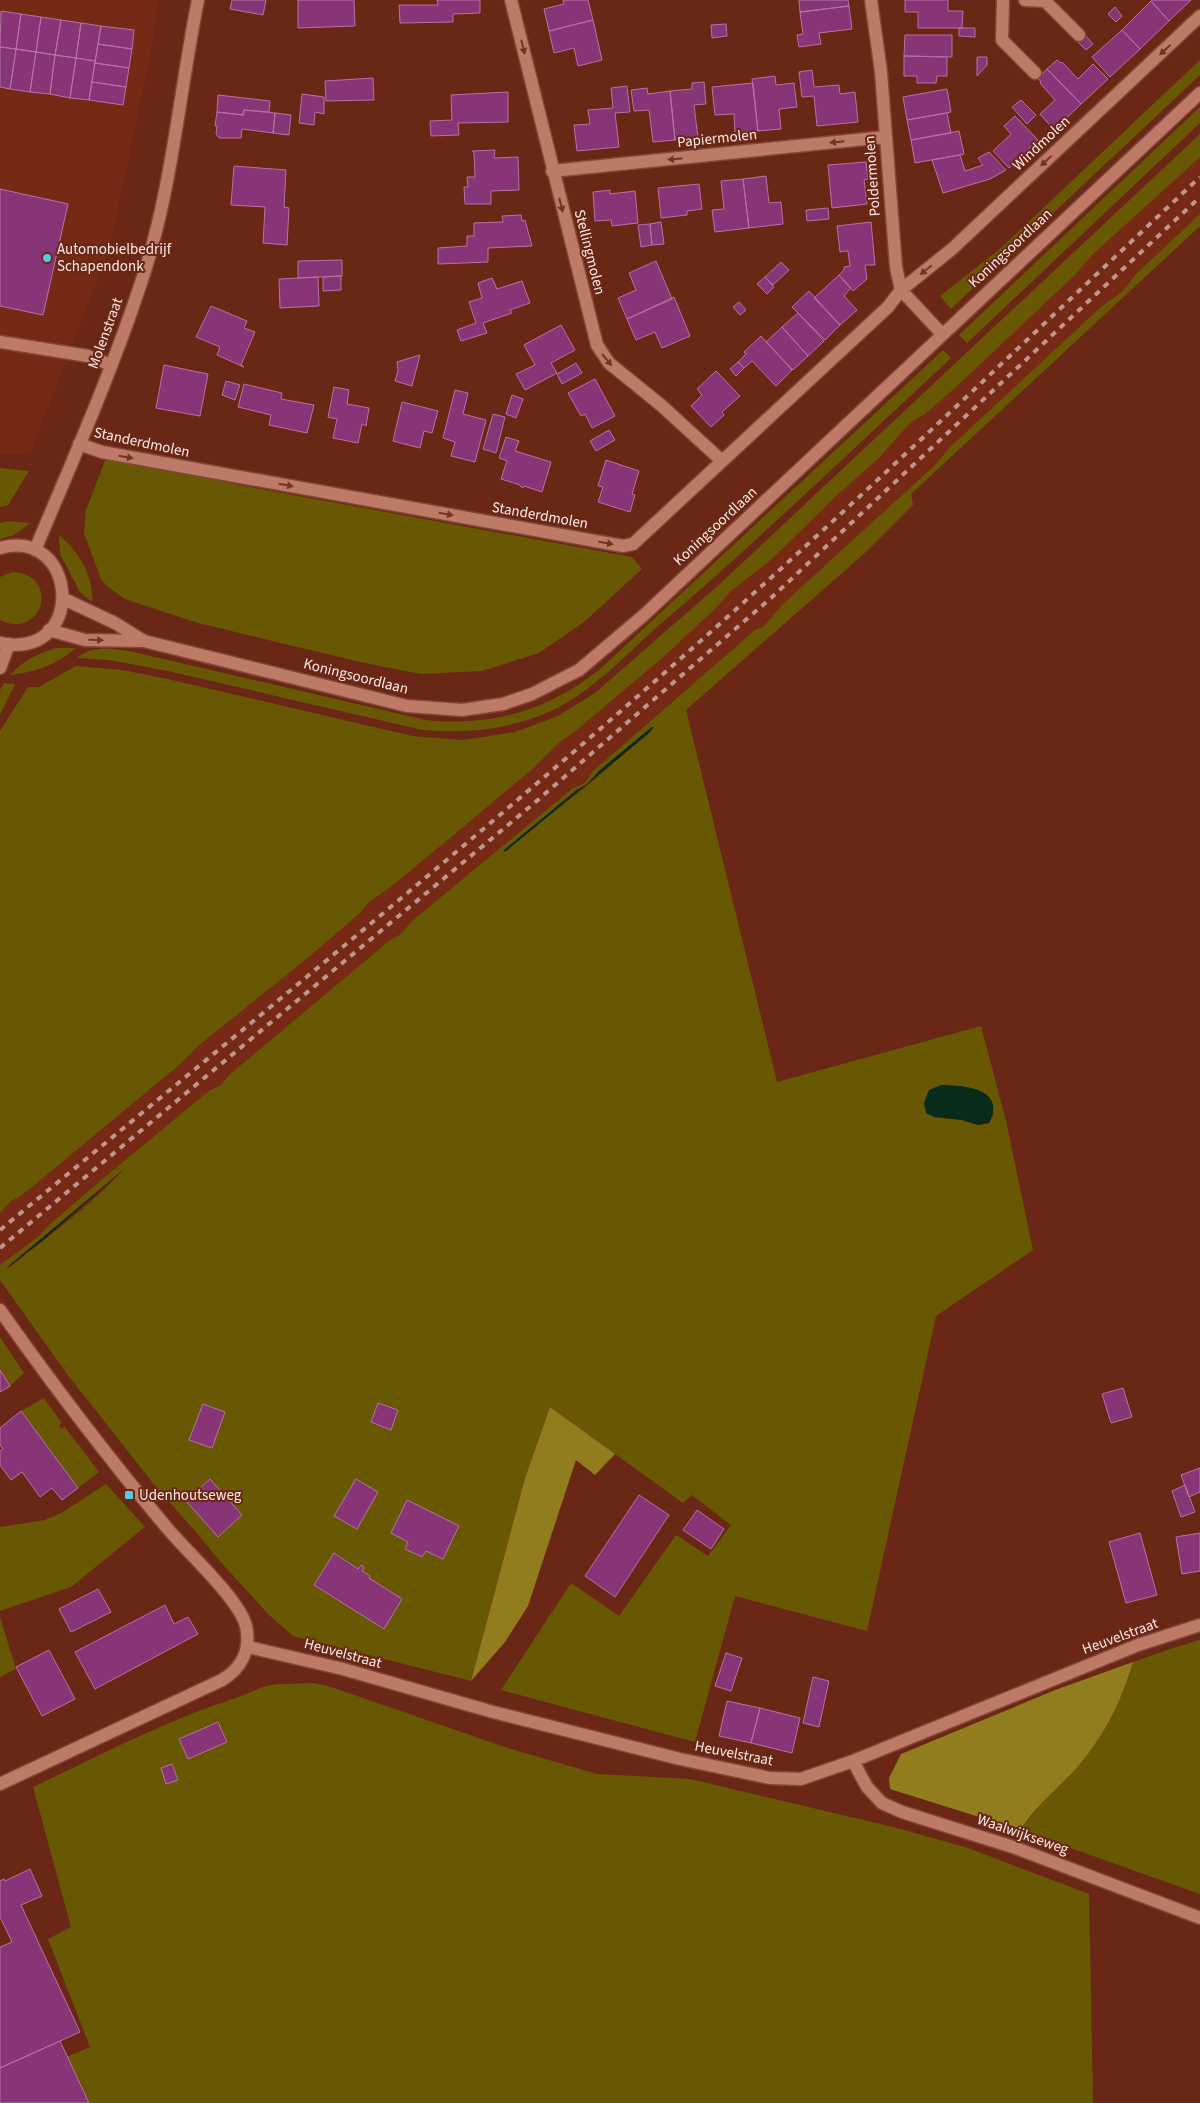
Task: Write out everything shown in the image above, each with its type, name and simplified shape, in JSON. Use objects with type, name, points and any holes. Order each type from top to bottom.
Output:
[{"type":"street","name":"Molenstraat","points":[[35,550],[111,364],[142,282],[163,199],[198,0]]},
{"type":"street","name":"Stellingmolen","points":[[511,0],[596,345],[609,363],[662,406],[722,461]]},
{"type":"street","name":"Poldermolen","points":[[871,0],[881,72],[896,267],[901,290]]},
{"type":"street","points":[[1003,0],[1002,40],[1035,73]]},
{"type":"street","points":[[1025,0],[1045,1],[1079,35]]},
{"type":"street","name":"Windmolen","points":[[901,290],[952,250],[1200,16]]},
{"type":"street","name":"Koningsoordlaan","points":[[50,630],[85,640],[144,641],[408,706],[462,710],[503,704],[532,694],[579,670],[644,615],[1200,93]]},
{"type":"street","name":"Papiermolen","points":[[552,171],[885,137]]},
{"type":"street","points":[[901,290],[942,334]]},
{"type":"street","name":"Standerdmolen","points":[[79,444],[102,452],[623,546],[633,544],[888,307],[901,290]]},
{"type":"street","points":[[0,342],[88,356],[111,364]]},
{"type":"street","points":[[0,548],[15,546],[35,550],[58,571],[62,581],[64,599],[56,622],[50,630],[34,641],[5,644],[0,668]]},
{"type":"street","name":"Koningsoordlaan","points":[[64,599],[115,623],[144,641]]},
{"type":"street","points":[[0,1310],[84,1425],[126,1478],[169,1530],[237,1606],[245,1625],[248,1647],[234,1673],[222,1680],[0,1784]]},
{"type":"street","name":"Heuvelstraat","points":[[248,1647],[343,1669],[493,1712],[680,1759],[770,1778],[801,1779],[853,1761],[1138,1644],[1200,1625]]},
{"type":"street","name":"Waalwijkseweg","points":[[853,1761],[867,1787],[882,1804],[1013,1847],[1200,1918]]},
{"type":"shaded area","points":[[0,0],[158,0],[152,47],[110,247],[30,454],[0,454]]},
{"type":"shaded area","points":[[1200,60],[1200,75],[951,309],[940,296],[1001,248]]},
{"type":"shaded area","points":[[1200,107],[1200,123],[967,343],[959,335]]},
{"type":"shaded area","points":[[1200,134],[1200,157],[1198,159],[1091,256],[1075,275],[956,387],[925,414],[910,423],[880,457],[836,496],[772,559],[731,591],[715,609],[660,660],[572,734],[561,741],[530,771],[449,839],[388,889],[370,901],[361,912],[309,957],[198,1046],[178,1066],[21,1196],[11,1201],[0,1213],[0,731],[28,687],[39,687],[76,666],[122,670],[412,736],[463,740],[515,732],[558,716],[595,693],[722,582]]},
{"type":"shaded area","points":[[1200,157],[1200,214],[1136,274],[1123,291],[1102,306],[949,448],[936,464],[784,603],[763,627],[755,630],[647,723],[593,771],[585,783],[573,788],[412,921],[401,934],[389,941],[229,1075],[221,1085],[209,1091],[49,1225],[39,1236],[0,1265],[0,1213],[11,1201],[21,1196],[178,1066],[198,1046],[309,957],[361,912],[370,901],[388,889],[449,839],[530,771],[561,741],[572,734],[660,660],[715,609],[731,591],[772,559],[836,496],[880,457],[910,423],[925,414],[956,387],[1075,275],[1091,256]]},
{"type":"shaded area","points":[[1200,214],[1200,226],[911,494],[913,505],[866,552],[686,710],[777,1082],[981,1026],[1006,1121],[1033,1250],[936,1316],[867,1631],[735,1596],[695,1742],[501,1690],[571,1583],[619,1616],[676,1535],[708,1556],[731,1525],[692,1495],[683,1503],[550,1407],[525,1478],[471,1681],[293,1636],[268,1614],[156,1487],[67,1374],[0,1280],[0,1265],[39,1236],[49,1225],[106,1176],[209,1091],[221,1085],[229,1075],[389,941],[401,934],[412,921],[573,788],[585,783],[593,771],[755,630],[763,627],[784,603],[936,464],[949,448],[1102,306],[1123,291],[1136,274]],"holes":[[[649,729],[653,729],[588,785],[504,850],[576,790],[587,784],[600,770]],[[982,1091],[994,1114],[989,1123],[978,1125],[962,1120],[934,1117]],[[125,1168],[84,1207],[9,1268],[7,1267]]]},
{"type":"shaded area","points":[[943,350],[951,358],[737,557],[599,680],[555,709],[539,716],[490,729],[457,731],[423,730],[168,671],[109,660],[77,658],[89,651],[102,648],[129,651],[426,720],[474,721],[518,713],[539,706],[579,684],[599,670]]},
{"type":"shaded area","points":[[106,458],[260,489],[632,557],[642,569],[584,622],[539,653],[482,671],[421,674],[360,662],[198,623],[125,599],[107,586],[101,579],[84,533],[86,510]]},
{"type":"shaded area","points":[[0,468],[29,471],[8,505],[0,507]]},
{"type":"shaded area","points":[[9,521],[30,523],[14,535],[0,539],[0,523]]},
{"type":"shaded area","points":[[59,535],[73,549],[84,565],[92,592],[92,602],[80,592],[60,554]]},
{"type":"shaded area","points":[[13,572],[28,576],[37,584],[41,594],[41,605],[36,615],[27,622],[15,624],[0,620],[0,577]]},
{"type":"shaded area","points":[[56,648],[76,648],[61,659],[45,667],[10,675],[31,658]]},
{"type":"shaded area","points":[[4,683],[15,684],[0,715],[0,690]]},
{"type":"shaded area","points":[[654,727],[648,734],[505,852],[504,850],[577,790],[587,784],[600,770]]},
{"type":"shaded area","points":[[941,1085],[971,1088],[981,1091],[988,1096],[992,1103],[993,1112],[989,1123],[978,1125],[962,1120],[934,1117],[926,1113],[924,1103],[929,1090]]},
{"type":"shaded area","points":[[126,1168],[42,1241],[7,1268],[10,1265]]},
{"type":"shaded area","points":[[0,1337],[24,1373],[10,1386],[0,1370]]},
{"type":"shaded area","points":[[44,1398],[61,1422],[59,1427],[63,1429],[64,1426],[99,1472],[78,1488],[21,1411]]},
{"type":"shaded area","points":[[550,1407],[615,1454],[595,1475],[576,1460],[528,1606],[505,1642],[471,1681],[525,1478]]},
{"type":"shaded area","points":[[106,1484],[145,1527],[71,1587],[0,1611],[0,1527],[45,1520],[63,1512]]},
{"type":"shaded area","points":[[0,1617],[16,1669],[0,1677]]},
{"type":"shaded area","points":[[1200,1640],[1200,1894],[1020,1830],[1048,1796],[1073,1771],[1128,1678],[1133,1662]]},
{"type":"shaded area","points":[[1133,1662],[1116,1707],[1101,1735],[1072,1773],[1038,1807],[1020,1830],[890,1789],[889,1778],[901,1754],[1055,1690]]},
{"type":"shaded area","points":[[313,1683],[328,1686],[511,1749],[597,1774],[690,1779],[897,1828],[968,1848],[1089,1894],[1093,2103],[0,2103],[0,2085],[90,2047],[48,1939],[71,1927],[33,1787],[158,1728],[262,1687],[276,1684]]},
{"type":"building","points":[[232,0],[266,0],[263,15],[230,9]]},
{"type":"building","points":[[298,0],[354,0],[355,26],[298,28]]},
{"type":"building","points":[[437,0],[480,0],[480,13],[453,14],[453,22],[400,23],[399,5],[438,5]]},
{"type":"building","points":[[563,0],[588,0],[593,20],[549,31],[544,9],[564,4]]},
{"type":"building","points":[[799,0],[848,0],[849,6],[800,12]]},
{"type":"building","points":[[905,0],[948,0],[948,11],[963,11],[962,28],[918,28],[918,12],[905,12]]},
{"type":"building","points":[[1191,0],[1169,21],[1151,1]]},
{"type":"building","points":[[1151,1],[1169,21],[1140,49],[1122,30]]},
{"type":"building","points":[[849,6],[852,29],[819,33],[821,44],[799,47],[797,35],[803,34],[800,12]]},
{"type":"building","points":[[1115,7],[1122,16],[1116,22],[1108,14]]},
{"type":"building","points":[[1,11],[21,14],[16,49],[0,47]]},
{"type":"building","points":[[21,14],[41,17],[36,52],[16,49]]},
{"type":"building","points":[[41,17],[61,20],[55,55],[36,52]]},
{"type":"building","points":[[61,20],[81,23],[76,58],[55,55]]},
{"type":"building","points":[[593,20],[602,60],[578,66],[574,48],[554,53],[549,31]]},
{"type":"building","points":[[81,23],[101,26],[95,61],[76,58]]},
{"type":"building","points":[[726,24],[727,36],[712,38],[711,25]]},
{"type":"building","points":[[101,26],[134,30],[132,49],[98,44]]},
{"type":"building","points":[[959,28],[975,28],[975,37],[959,36]]},
{"type":"building","points":[[1122,30],[1140,49],[1110,77],[1092,57]]},
{"type":"building","points":[[905,35],[952,35],[952,57],[904,56]]},
{"type":"building","points":[[1085,35],[1093,44],[1086,50],[1078,42]]},
{"type":"building","points":[[98,44],[132,49],[129,68],[95,63]]},
{"type":"building","points":[[0,47],[16,49],[10,89],[0,87]]},
{"type":"building","points":[[16,49],[36,52],[30,92],[10,89]]},
{"type":"building","points":[[36,52],[55,55],[50,94],[30,92]]},
{"type":"building","points":[[55,55],[76,58],[70,98],[50,94]]},
{"type":"building","points":[[904,56],[947,57],[947,76],[937,76],[936,83],[917,83],[917,76],[904,76]]},
{"type":"building","points":[[977,57],[987,57],[987,65],[977,76]]},
{"type":"building","points":[[76,58],[95,61],[89,100],[70,98]]},
{"type":"building","points":[[1057,60],[1062,62],[1078,79],[1093,64],[1108,79],[1081,104],[1047,69]]},
{"type":"building","points":[[95,63],[129,68],[126,87],[92,82]]},
{"type":"building","points":[[1047,69],[1081,104],[1054,130],[1040,114],[1055,100],[1038,78]]},
{"type":"building","points":[[812,70],[814,87],[839,85],[840,94],[855,92],[858,122],[817,126],[814,96],[802,97],[799,72]]},
{"type":"building","points":[[775,76],[776,85],[794,83],[797,107],[779,109],[781,129],[758,131],[752,79]]},
{"type":"building","points":[[373,78],[374,100],[326,101],[325,81]]},
{"type":"building","points":[[92,82],[126,87],[123,105],[89,100]]},
{"type":"building","points":[[704,82],[706,104],[694,105],[698,138],[675,140],[670,91],[692,89],[692,83]]},
{"type":"building","points":[[753,83],[758,131],[735,134],[734,114],[715,115],[712,87]]},
{"type":"building","points":[[627,86],[630,112],[615,113],[619,147],[577,151],[574,125],[590,124],[588,110],[613,108],[611,88]]},
{"type":"building","points":[[647,88],[648,94],[670,91],[675,140],[653,142],[649,110],[634,111],[631,90]]},
{"type":"building","points":[[947,89],[951,112],[907,120],[903,97]]},
{"type":"building","points":[[508,92],[508,122],[458,123],[459,135],[431,136],[430,121],[452,120],[451,95]]},
{"type":"building","points":[[302,94],[324,97],[324,114],[315,112],[314,125],[299,123]]},
{"type":"building","points":[[218,95],[270,101],[269,112],[244,110],[243,115],[217,112]]},
{"type":"building","points":[[1021,100],[1036,115],[1027,124],[1012,107]]},
{"type":"building","points":[[244,110],[275,113],[273,133],[242,129],[241,138],[219,138],[216,134],[217,126],[215,126],[217,112],[243,115]]},
{"type":"building","points":[[275,113],[291,115],[289,135],[273,133]]},
{"type":"building","points":[[947,113],[951,133],[911,140],[907,120]]},
{"type":"building","points":[[1015,116],[1038,140],[1009,168],[993,151],[1011,134],[1004,126]]},
{"type":"building","points":[[959,131],[964,154],[915,163],[911,140]]},
{"type":"building","points":[[495,150],[494,158],[518,157],[519,190],[491,191],[491,204],[465,204],[464,187],[468,187],[467,177],[475,177],[474,153],[472,151]]},
{"type":"building","points":[[989,152],[1006,170],[990,179],[943,193],[932,160],[960,155],[965,171],[983,165],[978,158]]},
{"type":"building","points":[[866,162],[868,179],[864,180],[867,204],[832,208],[828,165]]},
{"type":"building","points":[[234,166],[286,170],[284,207],[289,208],[287,245],[263,243],[265,207],[231,205]]},
{"type":"building","points":[[766,176],[769,203],[781,202],[783,224],[749,228],[743,179]]},
{"type":"building","points":[[743,179],[749,228],[715,232],[712,210],[724,209],[721,181]]},
{"type":"building","points":[[699,184],[702,209],[687,211],[687,215],[661,218],[658,188]]},
{"type":"building","points":[[0,189],[68,204],[43,315],[0,306]]},
{"type":"building","points":[[610,190],[610,194],[635,191],[638,223],[612,226],[611,220],[595,221],[593,192]]},
{"type":"building","points":[[828,208],[829,219],[807,221],[806,210]]},
{"type":"building","points":[[521,215],[522,221],[525,220],[532,246],[488,248],[488,262],[438,264],[438,248],[467,246],[467,236],[474,236],[474,223],[503,222],[502,216]]},
{"type":"building","points":[[661,222],[664,244],[652,245],[650,224]]},
{"type":"building","points":[[871,222],[875,265],[865,265],[867,279],[853,291],[839,275],[844,270],[844,267],[850,266],[848,251],[840,252],[837,226]]},
{"type":"building","points":[[650,224],[652,245],[641,247],[638,225]]},
{"type":"building","points":[[342,260],[342,276],[298,278],[298,261]]},
{"type":"building","points":[[656,261],[672,299],[627,319],[618,298],[636,290],[629,273]]},
{"type":"building","points":[[781,262],[789,270],[773,285],[765,277]]},
{"type":"building","points":[[839,275],[851,288],[844,296],[857,310],[840,325],[814,298]]},
{"type":"building","points":[[341,276],[341,290],[323,291],[323,277]]},
{"type":"building","points":[[318,277],[319,306],[280,308],[279,279]]},
{"type":"building","points":[[765,277],[774,287],[767,294],[757,284]]},
{"type":"building","points":[[492,278],[497,289],[522,281],[530,303],[510,310],[512,313],[483,323],[487,333],[461,341],[457,330],[476,323],[469,302],[482,298],[478,283]]},
{"type":"building","points":[[809,291],[840,325],[825,340],[792,307]]},
{"type":"building","points":[[674,297],[690,336],[662,348],[655,332],[636,340],[627,319]]},
{"type":"building","points":[[739,302],[746,310],[740,315],[733,307]]},
{"type":"building","points":[[211,306],[247,321],[244,328],[255,332],[241,365],[244,367],[217,355],[220,347],[196,337]]},
{"type":"building","points":[[798,313],[824,341],[808,356],[782,327]]},
{"type":"building","points":[[561,325],[575,350],[551,363],[557,373],[525,390],[516,374],[535,365],[524,345]]},
{"type":"building","points":[[782,327],[808,356],[793,370],[766,342]]},
{"type":"building","points":[[761,336],[792,370],[776,386],[752,361],[744,368],[738,362],[746,354],[744,352]]},
{"type":"building","points":[[420,355],[412,386],[395,381],[398,371],[397,362]]},
{"type":"building","points":[[738,362],[744,368],[736,376],[730,369]]},
{"type":"building","points":[[576,363],[582,373],[562,384],[557,374]]},
{"type":"building","points":[[164,365],[208,374],[200,416],[156,408]]},
{"type":"building","points":[[716,371],[740,396],[722,412],[724,415],[711,427],[691,406],[702,395],[697,389]]},
{"type":"building","points":[[595,379],[615,416],[592,428],[585,414],[581,416],[568,393]]},
{"type":"building","points":[[226,381],[240,385],[235,400],[222,395]]},
{"type":"building","points":[[244,384],[282,393],[281,399],[314,405],[307,433],[269,425],[271,415],[238,407]]},
{"type":"building","points":[[334,387],[349,390],[347,404],[369,408],[366,426],[362,424],[358,443],[333,438],[337,419],[328,417]]},
{"type":"building","points":[[455,390],[468,393],[463,414],[486,420],[475,462],[451,456],[455,442],[443,438]]},
{"type":"building","points":[[512,395],[523,399],[516,418],[506,414]]},
{"type":"building","points":[[402,402],[438,411],[432,433],[424,431],[420,448],[393,441]]},
{"type":"building","points":[[493,414],[505,417],[496,453],[483,449]]},
{"type":"building","points":[[609,430],[615,440],[596,451],[590,441]]},
{"type":"building","points":[[506,437],[519,441],[515,451],[551,462],[542,492],[524,486],[523,488],[520,485],[501,479],[507,461],[499,458]]},
{"type":"building","points":[[606,460],[639,471],[632,494],[635,495],[630,512],[598,502],[603,487],[598,486]]},
{"type":"building","points":[[0,1370],[10,1386],[0,1392]]},
{"type":"building","points":[[1123,1388],[1132,1417],[1111,1423],[1102,1394]]},
{"type":"building","points":[[378,1403],[398,1410],[391,1430],[371,1422]]},
{"type":"building","points":[[203,1404],[225,1412],[212,1448],[189,1440]]},
{"type":"building","points":[[21,1411],[78,1488],[62,1500],[52,1488],[40,1497],[22,1472],[11,1480],[0,1465],[0,1451],[3,1449],[0,1445],[0,1428]]},
{"type":"building","points":[[1200,1468],[1200,1492],[1189,1497],[1181,1475]]},
{"type":"building","points":[[210,1479],[242,1515],[218,1537],[186,1501]]},
{"type":"building","points":[[356,1479],[378,1492],[357,1529],[334,1516]]},
{"type":"building","points":[[1185,1485],[1195,1512],[1181,1517],[1172,1491]]},
{"type":"building","points":[[639,1495],[669,1515],[615,1597],[585,1576]]},
{"type":"building","points":[[407,1500],[459,1526],[443,1559],[426,1551],[422,1557],[405,1549],[408,1542],[391,1533]]},
{"type":"building","points":[[697,1510],[724,1529],[711,1549],[683,1530]]},
{"type":"building","points":[[1140,1533],[1157,1595],[1126,1603],[1109,1542]]},
{"type":"building","points":[[1200,1533],[1200,1571],[1182,1574],[1176,1537]]},
{"type":"building","points":[[334,1553],[358,1569],[361,1565],[364,1567],[362,1571],[370,1576],[369,1578],[402,1599],[384,1629],[314,1585]]},
{"type":"building","points":[[98,1589],[111,1612],[71,1632],[59,1609]]},
{"type":"building","points":[[165,1605],[174,1624],[188,1617],[198,1634],[95,1689],[75,1652]]},
{"type":"building","points":[[49,1650],[75,1699],[42,1716],[16,1667]]},
{"type":"building","points":[[726,1653],[742,1658],[731,1691],[715,1686]]},
{"type":"building","points":[[813,1677],[829,1681],[819,1727],[803,1723]]},
{"type":"building","points":[[727,1701],[760,1708],[751,1743],[719,1736]]},
{"type":"building","points":[[760,1708],[800,1718],[792,1753],[751,1743]]},
{"type":"building","points":[[218,1722],[227,1742],[188,1759],[179,1739]]},
{"type":"building","points":[[172,1764],[178,1780],[166,1784],[161,1768]]},
{"type":"building","points":[[30,1869],[42,1896],[21,1905],[80,2032],[0,2068],[0,1947],[12,1942],[0,1917],[0,1881],[4,1879],[5,1881]]},
{"type":"building","points":[[60,2041],[89,2103],[0,2103],[0,2068]]},
{"type":"railway","points":[[0,1230],[456,852],[724,620],[964,400],[1200,177]]},
{"type":"railway","points":[[0,1248],[532,805],[771,598],[1200,197]]},
{"type":"place","name":"Automobielbedrijf Schapendonk","points":[[47,258]]},
{"type":"place","name":"Udenhoutseweg","points":[[129,1495]]}]
